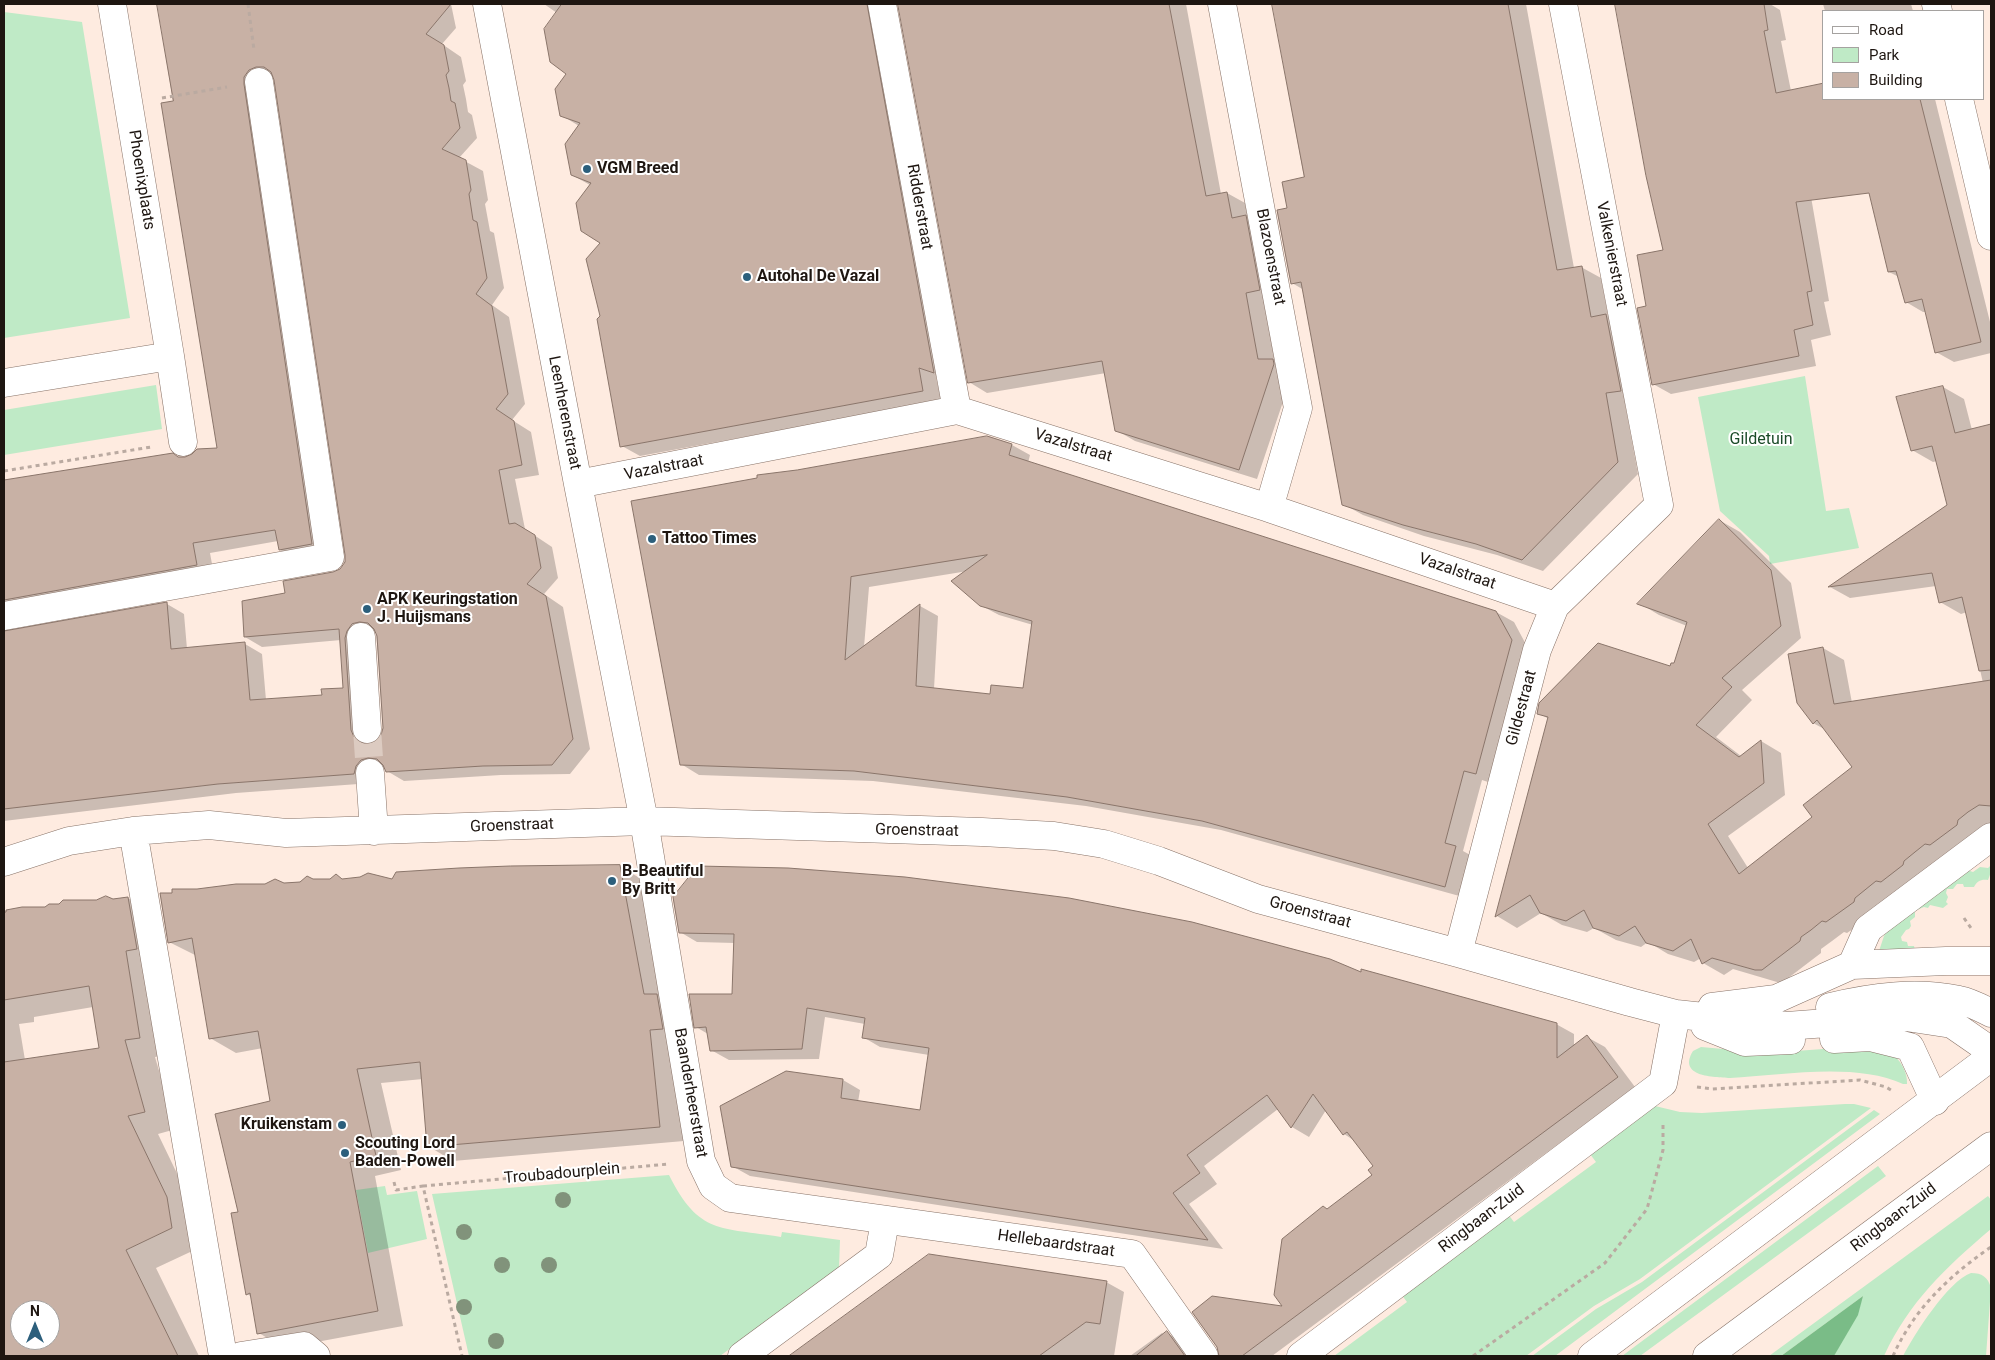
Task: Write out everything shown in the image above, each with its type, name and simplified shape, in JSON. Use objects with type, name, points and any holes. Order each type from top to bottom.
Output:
[{"type":"street","name":"Phoenixplaats","points":[[112,4],[183,442]]},
{"type":"street","name":"Leenherenstraat","points":[[487,4],[644,821]]},
{"type":"street","name":"Ridderstraat","points":[[882,4],[957,410]]},
{"type":"street","name":"Blazoenstraat","points":[[1222,4],[1298,408],[1269,508]]},
{"type":"street","name":"Valkenierstraat","points":[[1563,4],[1659,505]]},
{"type":"street","points":[[4,616],[330,557],[259,82]]},
{"type":"street","points":[[1959,100],[1991,236]]},
{"type":"street","points":[[4,383],[170,356]]},
{"type":"street","name":"Vazalstraat","points":[[578,484],[957,410],[1269,508],[1554,606]]},
{"type":"street","name":"Gildestraat","points":[[1458,953],[1538,650],[1554,606],[1659,505]]},
{"type":"street","points":[[361,637],[367,729]]},
{"type":"street","points":[[370,773],[374,831]]},
{"type":"street","name":"Groenstraat","points":[[4,862],[69,841],[133,831],[209,824],[286,833],[644,821],[982,832],[1071,839],[1104,844],[1159,861],[1258,898],[1676,1014]]},
{"type":"street","name":"Baanderheerstraat","points":[[644,821],[701,1161],[712,1186],[730,1198],[886,1221]]},
{"type":"street","points":[[133,831],[223,1356]]},
{"type":"street","points":[[1852,965],[1868,929],[1991,837]]},
{"type":"street","points":[[1676,1014],[1776,999],[1852,965],[1991,961]]},
{"type":"street","points":[[1787,1026],[1822,1009],[1856,1000],[1906,994],[1960,1000],[1991,1012]]},
{"type":"street","points":[[1676,1014],[1787,1026],[1881,1017],[1906,1017],[1952,1024],[1991,1051]]},
{"type":"street","points":[[1663,1082],[1676,1014]]},
{"type":"street","points":[[1676,1014],[1745,1042],[1870,1037],[1910,1047],[1927,1105]]},
{"type":"street","points":[[1592,1356],[1991,1057]]},
{"type":"street","name":"Ringbaan-Zuid","points":[[1301,1356],[1663,1082]]},
{"type":"street","name":"Ringbaan-Zuid","points":[[1707,1356],[1991,1146]]},
{"type":"street","points":[[742,1356],[879,1255],[886,1221]]},
{"type":"street","name":"Hellebaardstraat","points":[[886,1221],[1132,1254],[1204,1356]]},
{"type":"street","points":[[241,1356],[304,1346],[316,1356]]},
{"type":"path","points":[[128,103],[259,82],[248,4]]},
{"type":"path","points":[[4,471],[183,442]]},
{"type":"path","points":[[1472,1356],[1604,1263],[1647,1209],[1663,1150],[1663,1082],[1712,1089],[1860,1080],[1886,1087],[1927,1105]]},
{"type":"path","name":"Troubadourplein","points":[[394,1182],[396,1190],[701,1161]]},
{"type":"path","points":[[423,1186],[462,1356]]},
{"type":"path","points":[[1894,1356],[1898,1345],[1925,1304],[1961,1268],[1991,1247]]},
{"type":"green space","points":[[4,12],[82,22],[130,318],[4,338]]},
{"type":"green space","name":"Gildetuin","points":[[1805,376],[1826,511],[1849,508],[1859,548],[1770,564],[1769,556],[1720,511],[1698,397]]},
{"type":"green space","points":[[156,385],[162,429],[4,455],[4,410]]},
{"type":"green space","points":[[1991,865],[1988,880],[1976,883],[1974,887],[1964,887],[1963,884],[1957,884],[1953,889],[1947,889],[1948,897],[1946,902],[1948,904],[1943,908],[1930,905],[1928,908],[1924,907],[1915,911],[1915,917],[1910,921],[1911,926],[1901,937],[1902,941],[1907,942],[1908,946],[1914,946],[1915,950],[1879,951],[1889,928],[1970,868],[1970,871],[1973,872],[1980,867],[1988,868]]},
{"type":"green space","points":[[1865,1046],[1884,1050],[1894,1055],[1905,1071],[1907,1084],[1863,1073],[1841,1072],[1730,1078],[1715,1077],[1693,1071],[1689,1060],[1693,1051],[1701,1047],[1768,1053]]},
{"type":"green space","points":[[1845,1104],[1871,1108],[1640,1279],[1594,1306],[1526,1356],[1334,1356],[1407,1302],[1401,1294],[1508,1214],[1514,1222],[1596,1162],[1590,1154],[1655,1106],[1680,1112],[1702,1113]]},
{"type":"green space","points":[[1874,1110],[1880,1114],[1555,1356],[1532,1356],[1596,1309],[1642,1282]]},
{"type":"green space","points":[[1878,1166],[1886,1176],[1640,1356],[1622,1356]]},
{"type":"green space","points":[[669,1175],[691,1209],[713,1225],[742,1232],[781,1237],[782,1232],[840,1240],[839,1268],[720,1356],[469,1356],[432,1194]]},
{"type":"green space","points":[[385,1186],[387,1195],[417,1191],[427,1239],[368,1253],[356,1190]]},
{"type":"green space","points":[[1988,1196],[1991,1200],[1991,1229],[1930,1286],[1905,1319],[1884,1356],[1834,1356],[1863,1296],[1781,1356],[1769,1356]]},
{"type":"green space","points":[[1971,1273],[1984,1276],[1991,1288],[1986,1356],[1903,1356],[1915,1335],[1942,1297],[1952,1286]]},
{"type":"green space","points":[[1863,1296],[1858,1315],[1834,1356],[1781,1356]]},
{"type":"building","points":[[157,4],[451,4],[426,34],[444,45],[449,71],[446,75],[451,101],[455,103],[460,128],[442,149],[466,160],[473,220],[477,222],[487,278],[476,294],[492,306],[508,394],[496,409],[514,421],[522,465],[499,470],[509,524],[515,523],[535,535],[541,568],[527,584],[546,596],[573,739],[552,765],[483,766],[386,772],[383,765],[377,759],[368,758],[361,760],[356,766],[354,774],[218,784],[4,809],[4,631],[167,602],[171,649],[245,642],[250,700],[322,695],[321,689],[343,688],[339,629],[244,637],[242,601],[285,593],[283,581],[333,572],[340,569],[345,562],[274,80],[271,72],[264,67],[256,67],[249,70],[244,77],[244,84],[312,544],[279,550],[275,530],[193,543],[197,565],[4,600],[4,480],[173,453],[178,457],[185,457],[197,449],[217,448],[161,103],[173,101]],"holes":[[[368,623],[374,629],[377,636],[383,728],[376,742],[368,744],[360,743],[354,737],[351,730],[345,638],[352,624]]]},
{"type":"building","points":[[562,4],[867,4],[934,373],[919,368],[923,391],[620,447],[597,319],[600,316],[586,259],[600,243],[581,231],[576,203],[591,183],[571,175],[565,144],[580,123],[560,116],[555,89],[566,74],[550,62],[544,29]]},
{"type":"building","points":[[898,4],[1169,4],[1206,196],[1227,192],[1232,218],[1246,215],[1260,290],[1246,293],[1258,359],[1273,359],[1274,364],[1239,470],[1115,431],[1102,361],[968,383]]},
{"type":"building","points":[[1272,4],[1508,4],[1557,270],[1582,266],[1591,317],[1606,314],[1621,391],[1606,393],[1618,462],[1522,560],[1476,544],[1403,525],[1342,505],[1301,282],[1291,284],[1277,210],[1287,208],[1282,182],[1304,177]]},
{"type":"building","points":[[1615,4],[1764,4],[1768,30],[1764,31],[1776,93],[1822,83],[1822,100],[1920,100],[1981,342],[1935,353],[1922,299],[1905,303],[1896,271],[1888,272],[1869,193],[1796,202],[1812,291],[1807,292],[1813,325],[1794,330],[1799,356],[1652,385],[1637,308],[1646,306],[1637,255],[1663,250],[1646,176]]},
{"type":"building","points":[[1943,386],[1955,433],[1991,424],[1991,670],[1979,671],[1962,597],[1939,603],[1932,573],[1828,587],[1947,505],[1932,446],[1911,451],[1896,397]]},
{"type":"building","points":[[987,436],[1012,444],[1009,455],[1496,611],[1512,640],[1476,774],[1464,771],[1445,843],[1456,846],[1445,887],[1202,821],[1067,797],[854,771],[680,765],[631,501],[757,478],[757,475],[797,470]],"holes":[[[987,555],[951,581],[980,606],[1032,621],[1023,688],[991,685],[990,694],[916,686],[920,604],[845,660],[851,577]]]},
{"type":"building","points":[[1719,519],[1771,570],[1781,626],[1722,678],[1732,687],[1696,725],[1739,757],[1761,740],[1764,783],[1708,824],[1739,874],[1812,817],[1803,805],[1852,767],[1817,720],[1813,724],[1797,703],[1788,654],[1823,647],[1834,704],[1991,680],[1991,806],[1979,805],[1968,812],[1958,820],[1957,825],[1930,845],[1925,844],[1904,861],[1903,865],[1881,882],[1876,881],[1855,898],[1854,902],[1826,922],[1822,921],[1801,937],[1800,941],[1762,970],[1755,970],[1712,958],[1702,964],[1691,939],[1673,951],[1646,943],[1635,926],[1619,936],[1593,928],[1584,910],[1566,921],[1552,917],[1540,913],[1530,895],[1495,917],[1548,717],[1537,714],[1539,703],[1598,643],[1670,666],[1671,663],[1674,663],[1687,622],[1637,604]]},
{"type":"building","points":[[620,865],[644,994],[657,994],[663,1029],[650,1030],[660,1127],[427,1147],[420,1062],[357,1069],[376,1156],[350,1162],[378,1311],[257,1334],[250,1293],[246,1295],[231,1213],[238,1212],[215,1114],[270,1101],[258,1031],[209,1039],[192,938],[168,943],[160,893],[172,893],[172,889],[197,889],[236,884],[265,884],[275,879],[284,883],[300,882],[307,876],[313,879],[330,879],[336,874],[342,879],[360,877],[368,873],[392,879],[396,872],[459,868]]},
{"type":"building","points":[[698,866],[788,868],[905,877],[1069,898],[1192,922],[1330,959],[1361,972],[1361,969],[1557,1023],[1557,1058],[1587,1035],[1618,1077],[1242,1356],[1219,1356],[1217,1347],[1192,1312],[1212,1296],[1282,1306],[1274,1295],[1282,1239],[1323,1206],[1327,1209],[1372,1175],[1368,1170],[1373,1166],[1347,1132],[1343,1135],[1313,1094],[1291,1128],[1267,1095],[1187,1155],[1200,1173],[1173,1193],[1208,1240],[731,1167],[720,1106],[786,1071],[843,1079],[841,1098],[920,1110],[929,1048],[862,1038],[865,1018],[807,1008],[802,1049],[710,1051],[706,1027],[694,1028],[689,994],[732,994],[734,934],[679,933],[673,897]]},
{"type":"building","points":[[106,896],[113,899],[128,897],[137,949],[126,951],[140,1038],[125,1040],[145,1112],[128,1116],[167,1197],[172,1228],[126,1250],[178,1356],[4,1356],[4,1062],[99,1048],[89,986],[4,1000],[4,912],[22,907],[45,907],[49,904],[59,904],[63,900],[96,900]]},
{"type":"building","points":[[929,1254],[1107,1281],[1100,1324],[1086,1322],[1039,1356],[789,1356]]},
{"type":"building","points":[[1167,1331],[1185,1356],[1136,1356]]},
{"type":"tunnel","points":[[367,729],[370,773]]},
{"type":"place","name":"VGM Breed","points":[[587,169]]},
{"type":"place","name":"Autohal De Vazal","points":[[747,277]]},
{"type":"place","name":"Tattoo Times","points":[[652,539]]},
{"type":"place","name":"APK Keuringstation J. Huijsmans","points":[[367,609]]},
{"type":"place","name":"B-Beautiful By Britt","points":[[612,881]]},
{"type":"place","name":"Kruikenstam","points":[[342,1125]]},
{"type":"place","name":"Scouting Lord Baden-Powell","points":[[345,1153]]}]
